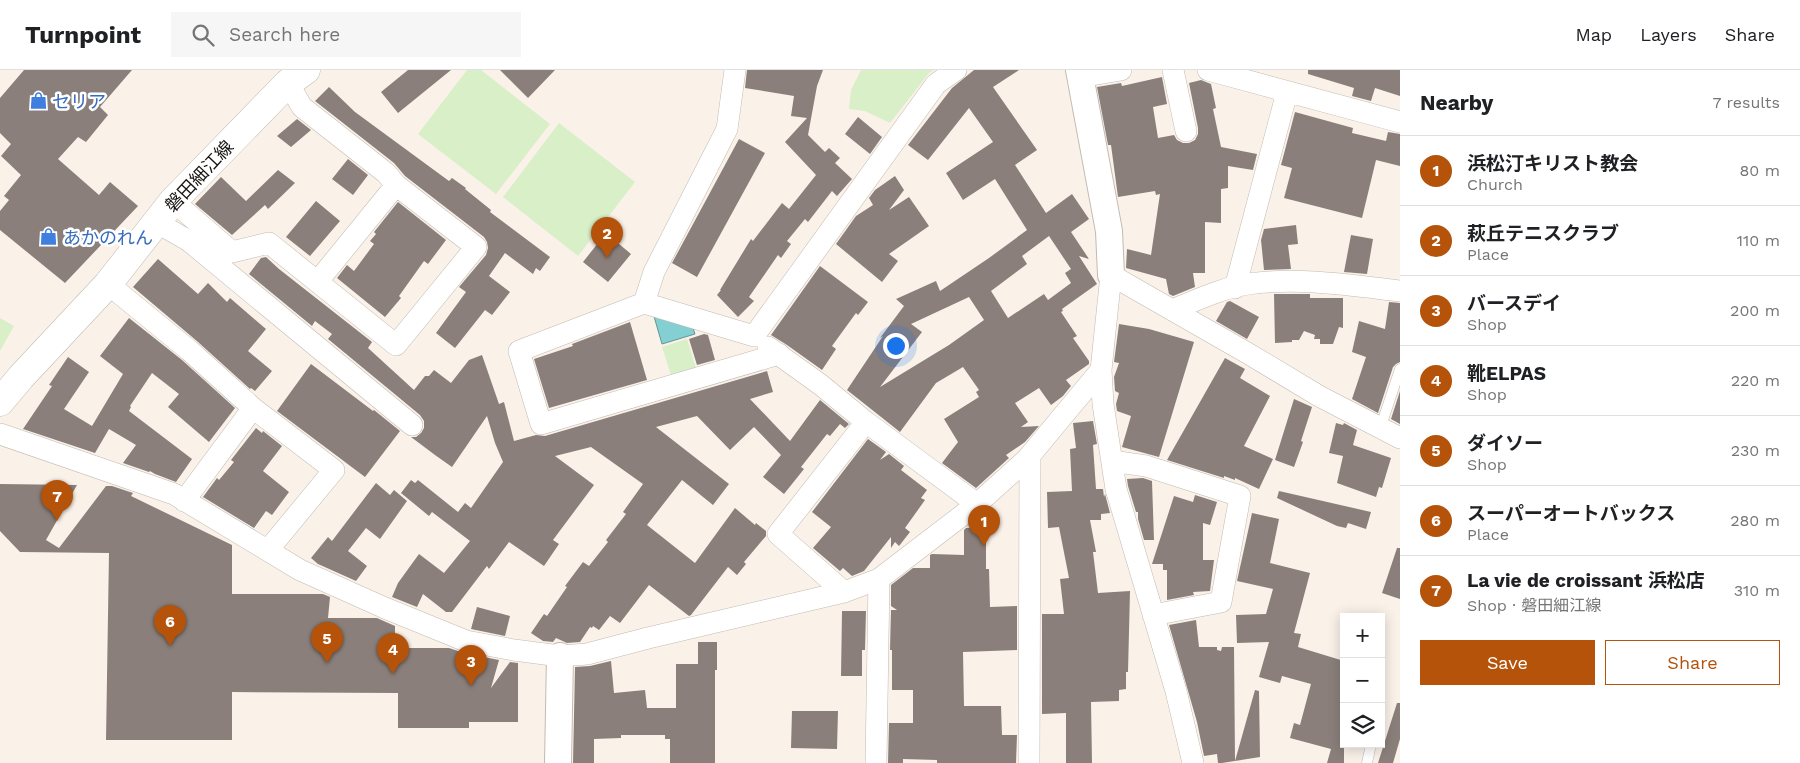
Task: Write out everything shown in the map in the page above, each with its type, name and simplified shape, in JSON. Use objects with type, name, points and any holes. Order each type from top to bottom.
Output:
[{"type":"main road","name":"磐田細江線","points":[[0,402],[11,376],[108,284],[165,211],[297,76]]},
{"type":"street","points":[[644,303],[654,272],[727,129],[735,70]]},
{"type":"street","points":[[754,336],[936,84],[956,70]]},
{"type":"street","points":[[1121,70],[1080,74],[1109,231],[1111,275],[1100,370],[1103,404],[1116,489],[1176,691],[1193,763]]},
{"type":"street","points":[[1173,70],[1186,131]]},
{"type":"street","points":[[1208,70],[1400,122]]},
{"type":"street","points":[[165,211],[232,252],[269,243],[396,345],[476,247],[396,185],[386,173],[302,107],[297,76]]},
{"type":"street","points":[[1235,288],[1287,92]]},
{"type":"street","points":[[318,281],[396,185]]},
{"type":"street","points":[[165,211],[189,241],[412,425]]},
{"type":"street","points":[[1111,275],[1319,396],[1400,438]]},
{"type":"street","points":[[1172,310],[1211,294],[1247,285],[1291,281],[1334,283],[1400,290]]},
{"type":"street","points":[[108,284],[190,351],[254,408],[334,470],[268,550]]},
{"type":"street","points":[[779,354],[541,424],[519,351],[644,303],[754,336],[779,354],[821,385],[866,422],[977,504]]},
{"type":"street","points":[[0,434],[174,494],[300,570],[466,641],[560,656],[587,654],[844,592],[878,579],[977,504],[1030,455],[1100,370]]},
{"type":"street","points":[[184,501],[254,408]]},
{"type":"street","points":[[844,592],[778,534],[866,422]]},
{"type":"street","points":[[1029,763],[1030,455]]},
{"type":"street","points":[[1112,461],[1146,466],[1240,496],[1221,602],[1153,615]]},
{"type":"street","points":[[876,763],[878,579]]},
{"type":"street","points":[[558,763],[560,656]]},
{"type":"lane","points":[[1380,429],[1400,369]]},
{"type":"lane","points":[[1367,763],[1370,749]]},
{"type":"green space","points":[[467,70],[481,70],[550,124],[496,194],[418,134]]},
{"type":"green space","points":[[861,70],[934,70],[929,73],[890,123],[865,111],[849,109],[851,90]]},
{"type":"green space","points":[[559,123],[635,182],[578,256],[503,197]]},
{"type":"green space","points":[[0,318],[14,326],[0,351]]},
{"type":"green space","points":[[687,339],[696,368],[671,375],[662,347]]},
{"type":"water","points":[[653,313],[692,325],[695,334],[662,344]]},
{"type":"building","points":[[24,70],[132,70],[100,107],[108,115],[86,142],[78,137],[58,159],[99,195],[110,182],[138,206],[65,283],[0,230],[0,211],[9,200],[4,196],[21,175],[1,156],[11,144],[0,133],[0,98]]},
{"type":"building","points":[[408,70],[451,70],[398,113],[381,92]]},
{"type":"building","points":[[500,70],[555,70],[528,98]]},
{"type":"building","points":[[747,70],[823,70],[817,86],[808,135],[825,152],[829,148],[840,158],[835,163],[852,179],[837,196],[832,191],[808,222],[805,219],[787,241],[791,244],[781,258],[778,255],[749,297],[754,301],[738,317],[717,295],[751,239],[753,241],[782,203],[789,209],[816,175],[785,142],[807,118],[791,116],[794,96],[745,88]]},
{"type":"building","points":[[974,70],[1019,70],[993,87],[1037,150],[1015,165],[1046,213],[1072,194],[1089,219],[1071,232],[1089,259],[1079,256],[1097,284],[1062,309],[1063,311],[1061,312],[1077,336],[1073,338],[1089,361],[1089,364],[1066,380],[1071,386],[1063,396],[1051,405],[1039,388],[1015,403],[1028,422],[1021,427],[1039,426],[1025,442],[1006,455],[1009,458],[976,488],[942,463],[958,442],[944,419],[979,397],[976,392],[979,390],[963,367],[936,383],[900,432],[847,390],[883,336],[880,338],[904,306],[896,299],[936,281],[940,291],[1027,230],[995,179],[963,200],[946,173],[993,142],[969,108],[928,160],[908,145],[952,88]],"holes":[[[1049,236],[1071,269],[1065,273],[1071,283],[1048,300],[1044,294],[1008,318],[991,291],[1027,264],[1022,256]],[[969,297],[984,320],[949,345],[880,387],[922,332],[911,324]]]},
{"type":"building","points":[[1308,70],[1400,70],[1400,96],[1375,88],[1371,101],[1352,96],[1354,88],[1308,74]]},
{"type":"building","points":[[1162,77],[1167,104],[1153,107],[1158,138],[1174,135],[1177,140],[1183,143],[1195,140],[1198,128],[1189,83],[1201,80],[1211,84],[1216,108],[1213,109],[1221,147],[1257,154],[1253,170],[1228,166],[1228,188],[1221,189],[1221,223],[1205,222],[1205,273],[1193,273],[1195,287],[1173,296],[1169,294],[1166,279],[1126,268],[1127,249],[1151,255],[1160,194],[1156,195],[1155,191],[1118,197],[1111,145],[1108,145],[1097,87],[1121,83],[1122,86]]},
{"type":"building","points":[[329,87],[355,112],[449,181],[452,178],[466,188],[491,210],[490,212],[550,257],[540,271],[536,268],[533,274],[505,253],[489,276],[510,292],[492,315],[485,310],[455,348],[436,333],[466,292],[459,287],[486,255],[487,242],[484,237],[405,176],[394,163],[315,101]]},
{"type":"building","points":[[1295,112],[1353,128],[1352,133],[1386,141],[1388,132],[1400,134],[1400,166],[1376,160],[1362,218],[1284,198],[1292,168],[1281,165]]},
{"type":"building","points":[[858,117],[882,137],[870,154],[845,134]]},
{"type":"building","points":[[297,119],[311,130],[291,147],[277,136]]},
{"type":"building","points":[[739,139],[765,153],[697,277],[672,263]]},
{"type":"building","points":[[348,159],[368,175],[353,195],[332,179]]},
{"type":"building","points":[[278,170],[295,183],[268,209],[265,205],[232,235],[195,204],[221,177],[246,201]]},
{"type":"building","points":[[895,176],[904,190],[889,210],[909,197],[929,226],[889,254],[898,261],[882,282],[836,244],[856,216],[873,205],[869,198],[875,190]]},
{"type":"building","points":[[316,201],[340,221],[310,256],[286,237]]},
{"type":"building","points":[[398,202],[446,240],[428,264],[424,261],[399,296],[401,298],[385,317],[337,278],[347,265],[354,271],[374,244],[370,241],[376,234],[374,232]]},
{"type":"building","points":[[1296,225],[1298,244],[1288,245],[1291,269],[1264,270],[1261,240],[1264,229]]},
{"type":"building","points":[[606,233],[631,254],[608,282],[583,262]]},
{"type":"building","points":[[1351,235],[1373,239],[1367,274],[1344,272]]},
{"type":"building","points":[[266,257],[372,342],[368,348],[414,390],[425,376],[429,376],[434,370],[451,383],[469,360],[482,355],[499,404],[504,402],[514,441],[536,435],[545,436],[767,371],[773,392],[750,399],[790,441],[820,400],[849,424],[845,428],[840,424],[830,436],[827,434],[801,467],[804,469],[784,494],[763,477],[781,455],[754,427],[730,450],[697,416],[656,427],[729,484],[713,505],[682,480],[647,525],[695,563],[735,508],[755,525],[756,523],[766,531],[766,536],[744,562],[746,564],[737,575],[728,567],[689,616],[649,585],[620,623],[610,616],[599,630],[593,626],[592,628],[590,627],[580,642],[567,643],[556,638],[553,642],[543,641],[531,633],[544,614],[547,616],[567,587],[565,586],[583,562],[589,566],[608,542],[606,540],[626,514],[623,512],[643,484],[591,447],[555,456],[594,485],[553,540],[559,544],[544,566],[509,542],[489,569],[487,566],[452,612],[446,612],[423,594],[417,607],[392,597],[398,583],[419,554],[444,573],[470,541],[432,512],[429,516],[401,493],[411,480],[415,483],[418,480],[458,512],[465,503],[471,508],[503,462],[487,416],[452,467],[435,455],[411,437],[416,437],[424,428],[424,421],[420,415],[328,339],[332,334],[315,321],[312,326],[249,274],[261,258]]},
{"type":"building","points":[[158,259],[198,294],[208,283],[227,302],[230,298],[266,329],[248,351],[272,371],[255,391],[250,389],[133,287]]},
{"type":"building","points":[[820,266],[868,302],[858,315],[856,313],[832,346],[836,349],[822,370],[771,335]]},
{"type":"building","points":[[1274,294],[1310,294],[1310,298],[1343,298],[1343,328],[1339,327],[1333,344],[1320,344],[1320,339],[1314,339],[1315,335],[1304,331],[1299,340],[1275,343]]},
{"type":"building","points":[[1230,301],[1259,317],[1247,339],[1216,321],[1227,302]]},
{"type":"building","points":[[1389,302],[1400,303],[1400,362],[1393,367],[1378,413],[1352,399],[1366,357],[1352,352],[1359,321],[1385,329]]},
{"type":"building","points":[[129,318],[182,360],[235,408],[209,442],[168,407],[179,394],[152,373],[130,406],[129,411],[192,459],[176,482],[150,471],[123,463],[136,445],[109,429],[95,453],[23,429],[52,386],[49,385],[68,357],[89,372],[64,409],[92,426],[123,374],[100,356]]},
{"type":"building","points":[[630,322],[647,380],[549,408],[534,359],[573,346],[572,344]]},
{"type":"building","points":[[1119,324],[1149,329],[1194,342],[1159,457],[1122,447],[1131,416],[1117,411],[1116,404],[1119,393],[1115,391],[1114,377],[1119,363],[1114,362]]},
{"type":"building","points":[[704,334],[708,335],[715,360],[697,365],[689,339]]},
{"type":"building","points":[[1225,358],[1245,369],[1240,378],[1270,396],[1244,446],[1273,459],[1259,489],[1235,478],[1235,480],[1224,476],[1224,478],[1167,460]]},
{"type":"building","points":[[311,364],[400,431],[365,477],[277,411]]},
{"type":"building","points":[[1400,391],[1400,424],[1391,419]]},
{"type":"building","points":[[1294,399],[1312,407],[1294,467],[1275,460]]},
{"type":"building","points":[[1093,421],[1097,444],[1093,445],[1096,489],[1103,489],[1110,513],[1101,514],[1101,520],[1090,520],[1096,552],[1093,552],[1098,593],[1130,591],[1128,672],[1126,672],[1126,689],[1119,690],[1119,701],[1091,702],[1092,763],[1066,763],[1066,713],[1042,714],[1042,614],[1064,614],[1060,579],[1069,578],[1059,527],[1048,528],[1047,492],[1072,491],[1070,449],[1076,448],[1073,423]]},
{"type":"building","points":[[1336,423],[1343,425],[1344,423],[1357,430],[1353,445],[1391,458],[1382,488],[1379,487],[1376,497],[1337,483],[1343,456],[1329,453]]},
{"type":"building","points":[[256,428],[262,433],[263,431],[282,446],[263,471],[289,492],[272,515],[266,511],[254,528],[203,497],[217,478],[219,480],[234,462],[231,460]]},
{"type":"building","points":[[868,439],[886,452],[880,460],[889,454],[904,466],[901,470],[927,490],[921,498],[925,500],[905,528],[910,532],[899,546],[895,542],[891,548],[891,537],[864,571],[852,576],[843,568],[840,571],[813,548],[831,527],[812,512]]},
{"type":"building","points":[[1143,478],[1152,481],[1154,540],[1144,540],[1138,512],[1136,512],[1128,486],[1127,479]]},
{"type":"building","points":[[376,483],[390,495],[394,490],[407,501],[380,539],[366,528],[348,551],[367,566],[356,581],[318,564],[311,558],[328,537],[332,541]]},
{"type":"building","points":[[0,484],[77,485],[46,540],[59,548],[106,486],[112,486],[133,493],[131,496],[232,545],[232,594],[323,594],[330,597],[328,618],[377,618],[395,626],[395,648],[449,648],[499,660],[491,688],[510,662],[518,663],[518,722],[469,722],[469,728],[398,728],[398,693],[232,692],[232,740],[106,740],[109,553],[20,552],[0,531]]},
{"type":"building","points":[[1279,491],[1371,512],[1366,529],[1348,523],[1346,528],[1337,526],[1277,498]]},
{"type":"building","points":[[1195,495],[1217,502],[1210,525],[1203,523],[1203,560],[1214,560],[1210,591],[1193,592],[1194,595],[1167,600],[1167,570],[1163,570],[1163,564],[1152,564],[1174,496],[1193,502]]},
{"type":"building","points":[[1252,513],[1279,519],[1270,563],[1310,573],[1294,633],[1301,634],[1298,647],[1340,660],[1340,748],[1344,748],[1344,763],[1327,763],[1331,749],[1290,738],[1294,723],[1300,725],[1311,684],[1282,676],[1280,683],[1259,677],[1269,642],[1237,643],[1236,615],[1266,614],[1273,589],[1237,581]]},
{"type":"building","points":[[966,528],[980,528],[986,533],[986,569],[989,569],[990,607],[1017,606],[1017,650],[963,652],[964,706],[1001,706],[1002,735],[1017,735],[1016,763],[937,763],[937,760],[903,759],[903,763],[888,763],[889,723],[913,723],[913,690],[892,690],[891,610],[897,610],[891,606],[891,585],[913,568],[930,568],[930,555],[932,554],[964,555],[964,530]]},
{"type":"building","points":[[1397,548],[1400,548],[1400,599],[1382,593]]},
{"type":"building","points":[[477,607],[510,616],[505,636],[471,629]]},
{"type":"building","points":[[842,611],[866,611],[865,650],[862,650],[862,676],[841,676]]},
{"type":"building","points":[[1196,620],[1199,647],[1217,647],[1217,650],[1221,651],[1222,647],[1234,647],[1235,761],[1218,763],[1217,754],[1204,756],[1197,722],[1169,625]]},
{"type":"building","points":[[698,642],[717,642],[717,670],[715,670],[715,763],[670,763],[670,739],[665,739],[665,735],[621,735],[621,738],[594,739],[594,763],[573,763],[575,667],[611,661],[614,693],[645,690],[647,708],[676,708],[676,664],[698,664]]},
{"type":"building","points":[[1255,690],[1259,691],[1260,757],[1235,761]]},
{"type":"building","points":[[1397,703],[1400,703],[1400,739],[1393,763],[1378,763],[1383,748],[1385,748],[1385,741]]},
{"type":"building","points":[[792,711],[838,711],[837,749],[791,748]]},
{"type":"place","name":"セリア","points":[[38,101]]},
{"type":"place","name":"あかのれん","points":[[49,237]]},
{"type":"place","name":"萩丘テニスクラブ","points":[[607,258]]},
{"type":"place","name":"La vie de croissant 浜松店","points":[[57,521]]},
{"type":"place","name":"浜松汀キリスト教会","points":[[984,546]]},
{"type":"place","name":"スーパーオートバックス","points":[[170,646]]},
{"type":"place","name":"ダイソー","points":[[327,663]]},
{"type":"place","name":"靴ELPAS","points":[[393,674]]},
{"type":"place","name":"バースデイ","points":[[471,686]]}]
